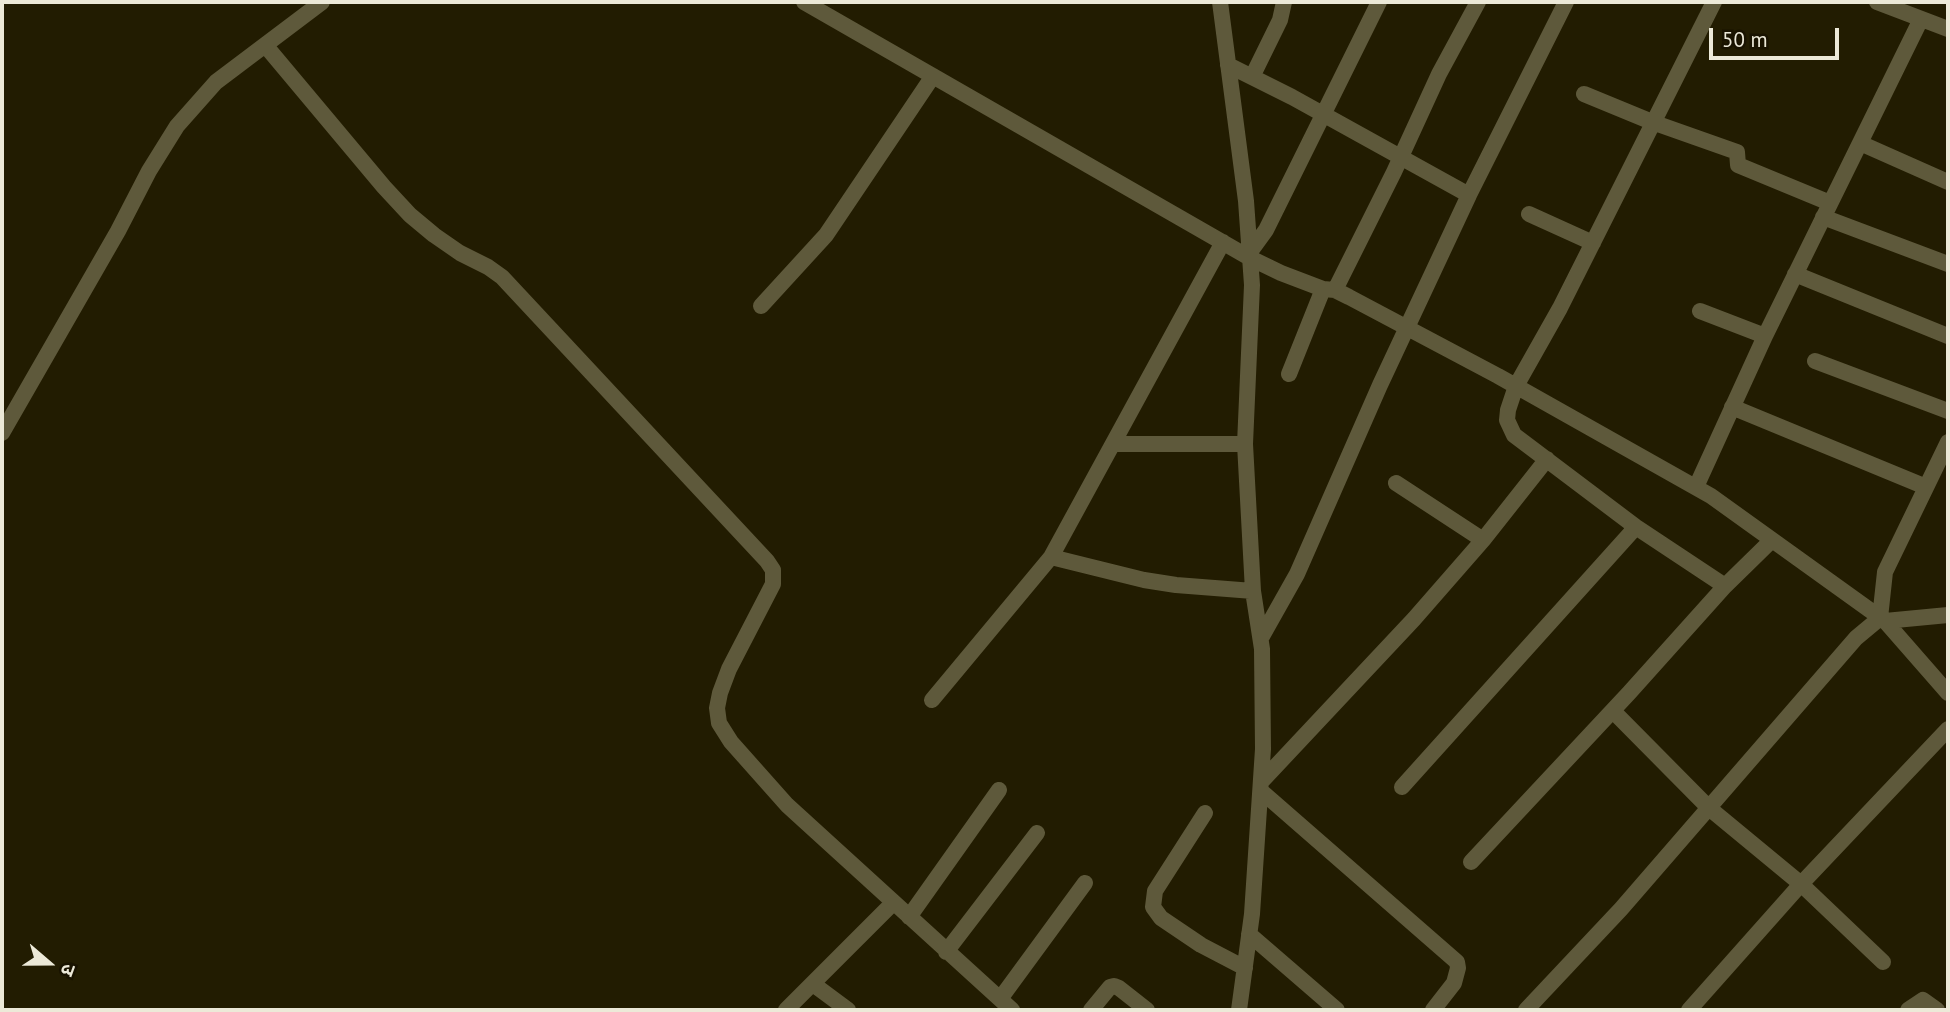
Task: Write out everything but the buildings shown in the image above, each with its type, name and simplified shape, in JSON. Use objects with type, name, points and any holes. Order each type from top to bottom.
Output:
[{"type":"street","points":[[2,433],[177,126],[216,82],[323,2]]},
{"type":"street","points":[[804,2],[1223,243],[1329,289],[1408,328],[1696,487],[1882,620],[1948,693]]},
{"type":"street","points":[[1220,2],[1246,201],[1252,285],[1245,444],[1253,591],[1261,638],[1264,749],[1249,934],[1239,1010]]},
{"type":"street","points":[[1252,77],[1275,30],[1284,2]]},
{"type":"street","points":[[1250,255],[1266,230],[1325,115],[1379,2]]},
{"type":"street","points":[[1289,374],[1329,289],[1401,157],[1439,74],[1478,2]]},
{"type":"street","points":[[1261,638],[1297,574],[1380,385],[1469,195],[1566,2]]},
{"type":"street","points":[[1714,2],[1593,243],[1517,386],[1508,410],[1509,427],[1514,435],[1636,527],[1725,586]]},
{"type":"street","points":[[1877,2],[1914,11],[1948,29]]},
{"type":"street","points":[[1696,487],[1765,336],[1860,143],[1914,11]]},
{"type":"street","points":[[265,46],[410,215],[434,235],[488,267],[512,287],[768,561],[773,570],[773,584],[729,669],[720,693],[719,723],[731,742],[787,805],[1006,1005],[1085,883]]},
{"type":"street","points":[[1228,65],[1469,195]]},
{"type":"street","points":[[761,306],[826,235],[933,76]]},
{"type":"street","points":[[1584,94],[1737,152],[1738,164],[1827,210],[1948,264]]},
{"type":"street","points":[[1860,143],[1948,182]]},
{"type":"street","points":[[1529,214],[1593,243]]},
{"type":"street","points":[[932,700],[1051,557],[1223,243]]},
{"type":"street","points":[[1795,274],[1948,336]]},
{"type":"street","points":[[1700,311],[1765,336]]},
{"type":"street","points":[[1815,361],[1948,411]]},
{"type":"street","points":[[1732,407],[1926,487]]},
{"type":"street","points":[[1882,620],[1885,572],[1948,443]]},
{"type":"street","points":[[1113,444],[1245,444]]},
{"type":"street","points":[[1261,787],[1414,620],[1483,540],[1547,459]]},
{"type":"street","points":[[1396,483],[1483,540]]},
{"type":"street","points":[[1402,787],[1636,527]]},
{"type":"street","points":[[1471,862],[1613,711],[1725,586],[1772,540]]},
{"type":"street","points":[[1051,557],[1144,580],[1253,591]]},
{"type":"street","points":[[1527,1010],[1621,909],[1856,638],[1882,620],[1948,615]]},
{"type":"street","points":[[1613,711],[1709,808],[1801,884],[1883,961]]},
{"type":"street","points":[[1689,1010],[1801,884],[1948,729]]},
{"type":"street","points":[[1261,787],[1457,962],[1454,983],[1433,1010]]},
{"type":"street","points":[[909,917],[999,790]]},
{"type":"street","points":[[1205,813],[1155,891],[1153,907],[1161,918],[1201,945],[1245,968]]},
{"type":"street","points":[[946,951],[1037,833]]},
{"type":"street","points":[[786,1010],[893,903]]},
{"type":"street","points":[[1249,934],[1337,1010]]},
{"type":"street","points":[[813,984],[848,1010]]},
{"type":"street","points":[[1091,1010],[1114,986],[1147,1010]]},
{"type":"street","points":[[1908,1010],[1923,1000],[1937,1010]]}]
